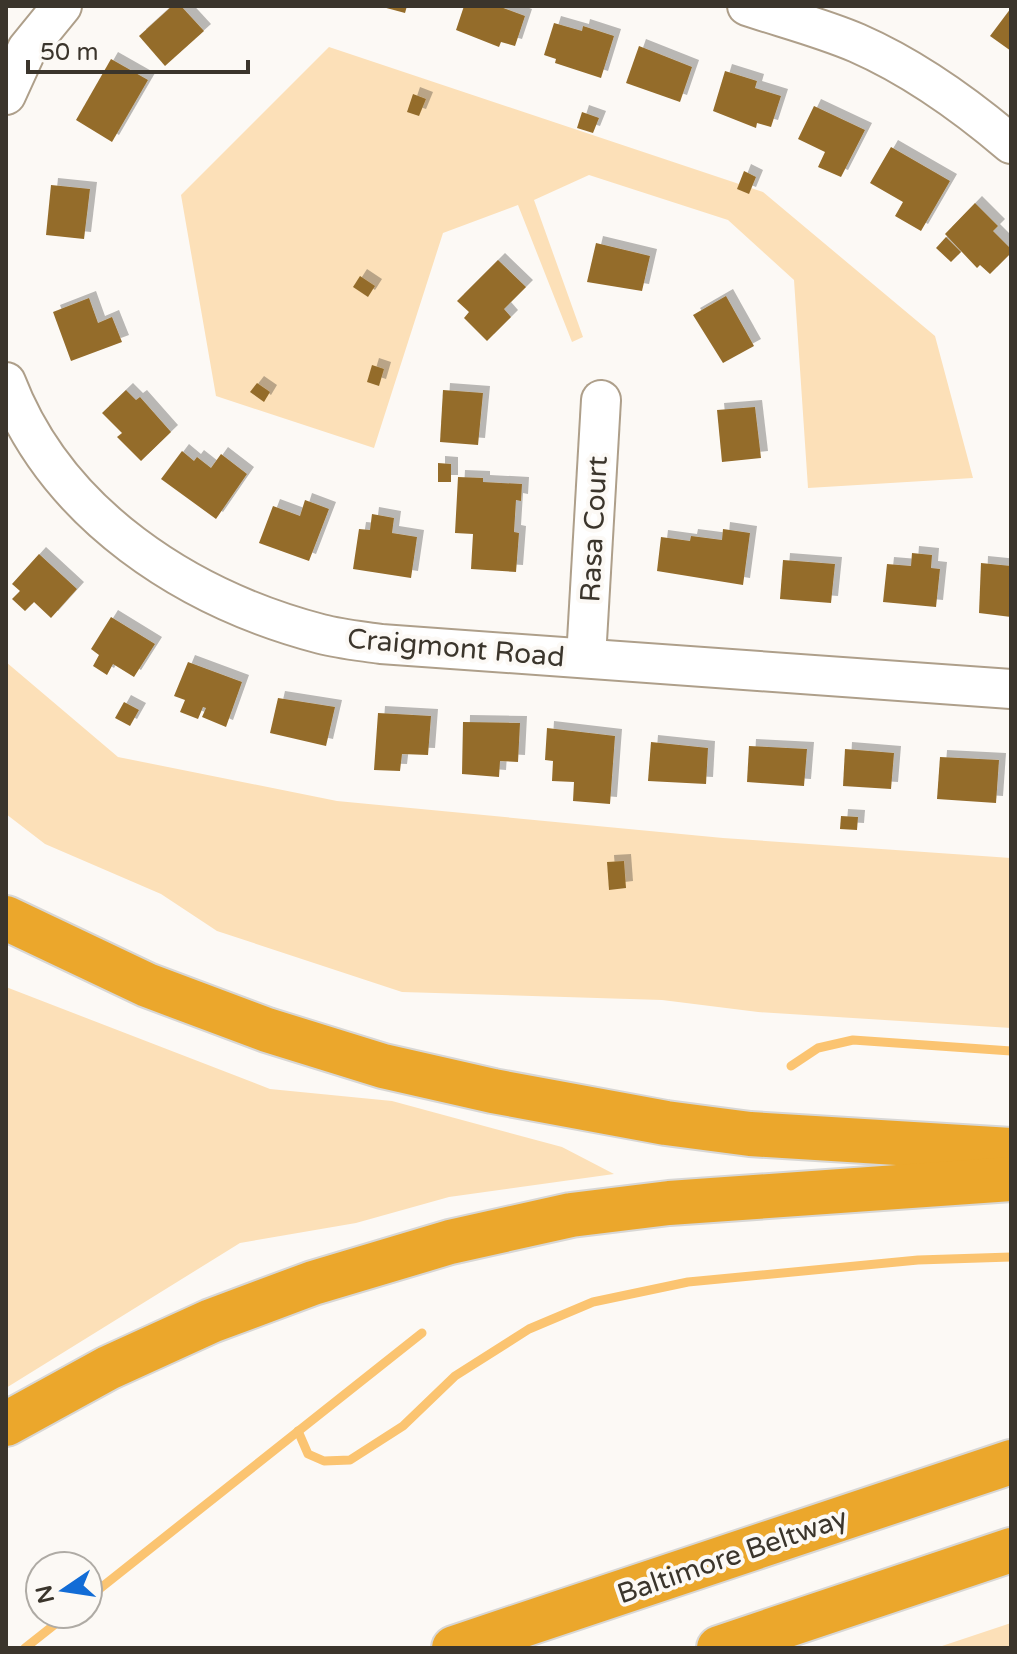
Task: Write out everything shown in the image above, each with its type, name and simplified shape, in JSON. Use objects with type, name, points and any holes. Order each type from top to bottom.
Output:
[{"type":"highway","points":[[6,918],[147,985],[267,1030],[383,1066],[438,1079],[578,1108],[750,1134],[1011,1150]]},
{"type":"highway","points":[[6,1424],[108,1368],[211,1321],[313,1283],[450,1242],[571,1215],[669,1203],[1011,1179]]},
{"type":"highway","name":"Baltimore Beltway","points":[[454,1648],[1011,1462]]},
{"type":"highway","points":[[719,1648],[1011,1550]]},
{"type":"street","points":[[6,95],[27,49],[62,6]]},
{"type":"street","points":[[747,6],[856,43],[917,74],[979,117],[1011,144]]},
{"type":"street","name":"Craigmont Road","points":[[6,382],[17,410],[47,461],[94,513],[147,556],[205,592],[264,617],[324,635],[381,644],[1011,689]]},
{"type":"street","name":"Rasa Court","points":[[586,658],[601,400]]},
{"type":"shaded area","points":[[329,47],[763,192],[935,336],[973,478],[808,488],[794,280],[728,220],[589,175],[534,200],[583,337],[572,342],[518,205],[443,233],[374,448],[216,396],[181,195]]},
{"type":"shaded area","points":[[6,662],[118,757],[337,801],[723,838],[1011,858],[1011,1028],[758,1012],[662,1000],[402,992],[217,931],[161,894],[45,844],[6,814]]},
{"type":"shaded area","points":[[6,987],[270,1089],[392,1101],[562,1147],[614,1174],[449,1197],[356,1223],[240,1243],[6,1388]]},
{"type":"shaded area","points":[[1011,1623],[1011,1648],[936,1648]]},
{"type":"building","points":[[172,6],[181,6],[204,31],[165,66],[139,36]]},
{"type":"building","points":[[379,6],[407,6],[405,13]]},
{"type":"building","points":[[464,6],[498,6],[525,16],[515,46],[501,42],[499,47],[456,30]]},
{"type":"building","points":[[1011,8],[1011,51],[990,36]]},
{"type":"building","points":[[554,23],[582,31],[583,26],[614,36],[601,78],[555,63],[556,59],[544,55]]},
{"type":"building","points":[[639,46],[692,67],[680,102],[626,83]]},
{"type":"building","points":[[111,59],[148,80],[112,142],[76,120]]},
{"type":"building","points":[[725,71],[757,81],[755,88],[781,96],[771,127],[757,123],[756,128],[713,111]]},
{"type":"building","points":[[413,94],[426,99],[419,116],[407,112]]},
{"type":"building","points":[[814,106],[865,130],[841,177],[818,167],[825,152],[798,139]]},
{"type":"building","points":[[582,112],[599,118],[593,133],[577,128]]},
{"type":"building","points":[[891,147],[950,181],[921,231],[895,216],[903,202],[870,183]]},
{"type":"building","points":[[744,171],[756,177],[749,194],[737,189]]},
{"type":"building","points":[[51,185],[90,189],[84,239],[46,235]]},
{"type":"building","points":[[975,203],[998,226],[993,231],[1011,249],[1011,253],[990,274],[980,265],[977,268],[945,234]]},
{"type":"building","points":[[946,237],[961,252],[951,262],[936,248]]},
{"type":"building","points":[[596,243],[650,256],[642,291],[587,282]]},
{"type":"building","points":[[498,260],[526,287],[504,309],[511,317],[487,341],[464,318],[469,312],[457,301]]},
{"type":"building","points":[[360,276],[375,286],[368,297],[353,287]]},
{"type":"building","points":[[726,296],[754,346],[723,363],[693,315]]},
{"type":"building","points":[[89,298],[98,323],[112,317],[122,342],[71,361],[53,312]]},
{"type":"building","points":[[372,365],[384,369],[379,386],[367,382]]},
{"type":"building","points":[[257,383],[270,392],[264,402],[250,392]]},
{"type":"building","points":[[126,390],[136,400],[140,397],[171,432],[141,461],[117,437],[122,433],[102,413]]},
{"type":"building","points":[[443,390],[483,393],[478,445],[440,442]]},
{"type":"building","points":[[755,407],[761,458],[722,462],[717,410]]},
{"type":"building","points":[[182,451],[194,461],[197,457],[211,468],[221,454],[247,474],[216,519],[161,479]]},
{"type":"building","points":[[438,463],[451,464],[451,482],[438,482]]},
{"type":"building","points":[[458,477],[522,484],[521,501],[516,500],[514,532],[519,533],[516,572],[471,569],[473,534],[455,533]]},
{"type":"building","points":[[305,500],[329,509],[309,561],[259,543],[273,506],[300,516]]},
{"type":"building","points":[[372,514],[394,518],[392,533],[417,537],[411,578],[353,569],[359,529],[370,530]]},
{"type":"building","points":[[723,529],[750,533],[743,585],[657,571],[661,537],[690,541],[691,536],[722,540]]},
{"type":"building","points":[[912,553],[932,555],[931,568],[940,569],[936,607],[883,602],[887,564],[911,566]]},
{"type":"building","points":[[39,554],[77,589],[51,618],[34,602],[25,611],[12,599],[20,591],[12,584]]},
{"type":"building","points":[[783,560],[835,564],[831,603],[780,599]]},
{"type":"building","points":[[981,563],[1011,566],[1011,617],[979,613]]},
{"type":"building","points":[[111,617],[155,644],[134,677],[113,664],[107,675],[93,666],[99,655],[91,649]]},
{"type":"building","points":[[188,662],[242,682],[226,727],[202,717],[206,708],[203,707],[198,719],[180,712],[185,700],[174,696]]},
{"type":"building","points":[[278,698],[335,707],[326,746],[270,733]]},
{"type":"building","points":[[124,702],[139,710],[130,726],[115,718]]},
{"type":"building","points":[[378,713],[431,716],[428,755],[402,754],[400,771],[374,770]]},
{"type":"building","points":[[463,722],[520,723],[518,762],[500,761],[499,777],[462,774]]},
{"type":"building","points":[[547,728],[615,736],[610,804],[573,801],[574,782],[552,781],[553,761],[545,760]]},
{"type":"building","points":[[651,742],[708,748],[706,784],[648,781]]},
{"type":"building","points":[[749,746],[807,749],[804,786],[747,782]]},
{"type":"building","points":[[845,749],[894,753],[891,789],[843,786]]},
{"type":"building","points":[[940,757],[999,760],[996,803],[937,799]]},
{"type":"building","points":[[841,816],[858,817],[857,830],[840,829]]},
{"type":"building","points":[[624,861],[626,888],[609,890],[607,862]]},
{"type":"waterway","points":[[791,1066],[818,1048],[853,1040],[1011,1051]]},
{"type":"waterway","points":[[298,1431],[308,1454],[324,1461],[350,1460],[403,1426],[455,1376],[529,1329],[593,1302],[688,1282],[918,1260],[1011,1257]]},
{"type":"waterway","points":[[104,1585],[422,1333]]},
{"type":"waterway","points":[[25,1648],[48,1630]]}]
